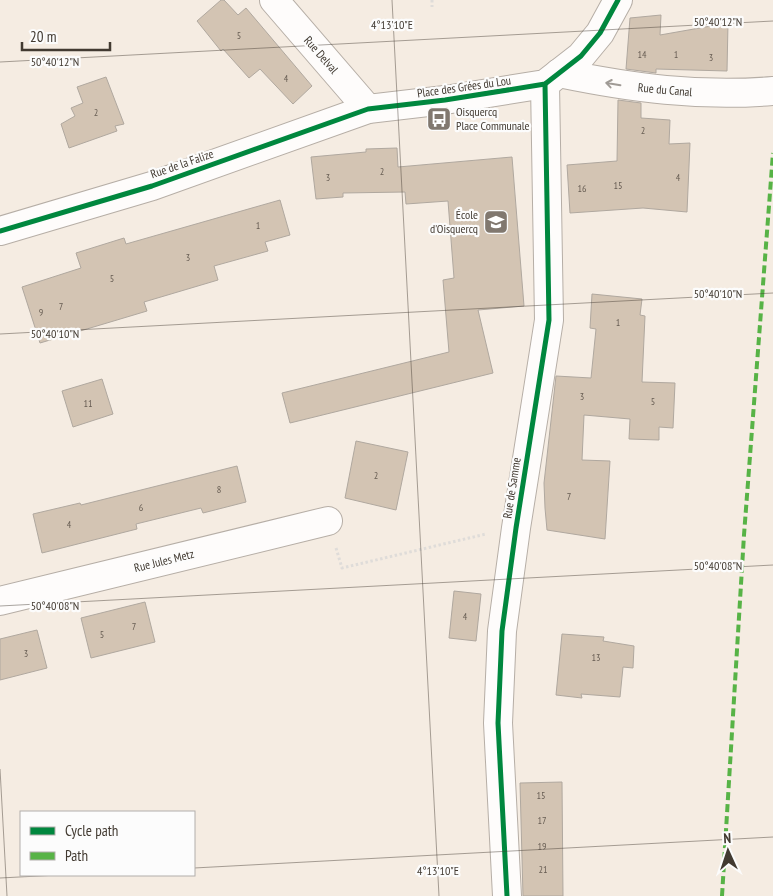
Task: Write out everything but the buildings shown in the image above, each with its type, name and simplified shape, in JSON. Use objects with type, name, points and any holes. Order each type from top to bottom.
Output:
[{"type":"street","name":"Rue Delval","points":[[274,0],[368,109]]},
{"type":"street","points":[[552,79],[581,56],[600,33],[618,0]]},
{"type":"street","name":"Place des Grées du Lou","points":[[368,109],[463,98],[552,79]]},
{"type":"street","name":"Rue du Canal","points":[[552,79],[655,91],[731,95],[773,91]]},
{"type":"street","name":"Rue de Samme","points":[[508,896],[498,723],[502,631],[516,528],[549,320],[552,79]]},
{"type":"street","name":"Rue de la Falize","points":[[0,231],[152,186],[368,109]]},
{"type":"street","name":"Rue Jules Metz","points":[[0,601],[328,520]]},
{"type":"path","points":[[432,0],[432,8]]},
{"type":"path","points":[[328,520],[342,568],[442,543],[516,528]]},
{"type":"marked path","points":[[722,896],[744,535],[773,153]]},
{"type":"cycle path","points":[[0,231],[152,186],[368,109],[445,100],[545,84],[581,56],[600,33],[618,0]]},
{"type":"cycle path","points":[[507,896],[498,723],[502,631],[516,528],[549,320],[545,84]]},
{"type":"place","name":"Oisquercq Place Communale","points":[[439,119]]},
{"type":"place","name":"École d'Oisquercq","points":[[496,222]]}]
